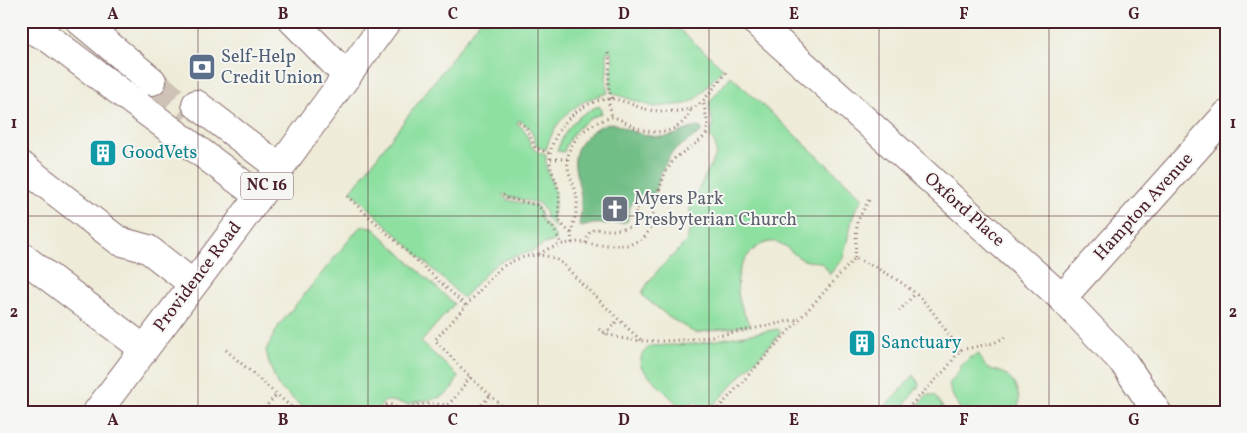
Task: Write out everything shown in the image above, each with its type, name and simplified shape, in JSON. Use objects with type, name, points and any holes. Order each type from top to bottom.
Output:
[{"type":"street","points":[[80,21],[157,76],[90,21]]},
{"type":"street","points":[[293,21],[347,76]]},
{"type":"street","name":"Providence Road","points":[[97,412],[388,21]]},
{"type":"street","name":"Oxford Place","points":[[755,21],[1062,298],[1124,363],[1157,412]]},
{"type":"street","points":[[21,26],[47,36],[259,196]]},
{"type":"street","points":[[192,109],[233,132],[280,168]]},
{"type":"street","name":"Hampton Avenue","points":[[1062,298],[1226,115]]},
{"type":"street","points":[[21,165],[119,240],[148,249],[193,284]]},
{"type":"street","points":[[21,256],[144,349]]},
{"type":"path","points":[[608,53],[610,66],[607,80],[612,117]]},
{"type":"path","points":[[571,233],[561,224],[558,218],[560,196],[552,168],[551,154],[559,131],[574,113],[596,102],[610,99],[653,111],[691,109],[703,100],[727,72]]},
{"type":"path","points":[[538,255],[548,249],[572,243],[612,246],[629,245],[637,242],[648,232],[654,205],[669,166],[675,158],[701,140],[706,134],[708,125],[703,100]]},
{"type":"path","points":[[572,243],[571,233],[577,211],[577,196],[569,172],[568,159],[569,150],[578,136],[593,124],[612,117],[642,130],[660,132],[683,124],[688,118],[691,109]]},
{"type":"path","points":[[519,122],[526,128],[536,148],[551,154]]},
{"type":"path","points":[[551,159],[568,159]]},
{"type":"path","points":[[504,195],[506,198],[537,204],[540,207],[543,218],[553,228],[562,245]]},
{"type":"path","points":[[347,196],[466,306]]},
{"type":"path","points":[[715,412],[855,258],[857,222],[870,198]]},
{"type":"path","points":[[586,243],[587,235],[592,230],[632,227],[636,209],[642,206],[654,205]]},
{"type":"path","points":[[509,412],[470,378],[436,340],[499,269],[506,264],[523,257],[538,255],[552,257],[566,268],[642,341]]},
{"type":"path","points":[[855,258],[895,279],[916,293],[928,306],[960,350]]},
{"type":"path","points":[[899,311],[916,293]]},
{"type":"path","points":[[599,329],[605,334],[624,340],[674,340],[728,333],[799,319]]},
{"type":"path","points":[[605,334],[618,320]]},
{"type":"path","points":[[904,412],[947,368],[960,350],[994,343],[1007,336]]},
{"type":"path","points":[[226,350],[296,412]]},
{"type":"path","points":[[379,412],[385,405],[389,404],[400,411],[433,403],[447,404],[454,399],[470,378]]},
{"type":"path","points":[[261,412],[277,394]]},
{"type":"path","points":[[475,412],[490,396]]},
{"type":"green space","points":[[480,21],[670,21],[723,68],[696,99],[686,104],[653,107],[612,93],[610,83],[613,62],[611,51],[606,53],[608,93],[586,100],[568,112],[555,129],[546,150],[537,146],[530,128],[519,120],[517,124],[525,132],[534,149],[546,155],[547,171],[555,194],[553,219],[556,229],[546,218],[545,211],[539,203],[502,195],[507,200],[537,206],[543,220],[557,240],[542,245],[531,252],[499,262],[463,298],[351,191]]},
{"type":"green space","points":[[731,76],[863,198],[855,210],[843,258],[830,274],[820,262],[802,259],[780,243],[769,242],[763,244],[752,251],[745,259],[738,277],[741,306],[750,325],[695,333],[669,317],[644,297],[642,293],[659,269],[686,242],[690,229],[690,206],[716,155],[715,144],[710,137],[713,125],[709,103]]},
{"type":"green space","points":[[599,106],[602,113],[583,123],[573,133],[564,152],[557,151],[573,123],[584,113]]},
{"type":"green space","points":[[613,123],[625,129],[656,137],[668,136],[698,127],[702,131],[672,152],[661,172],[654,196],[650,199],[632,203],[629,209],[628,221],[581,227],[579,224],[581,197],[575,166],[576,151],[592,132],[602,126]]},
{"type":"green space","points":[[364,226],[372,227],[454,304],[421,342],[458,376],[452,389],[439,398],[409,404],[385,401],[375,412],[308,412],[278,386],[266,350],[279,325],[359,228]]},
{"type":"green space","points":[[778,329],[779,335],[707,412],[696,402],[678,405],[640,365],[642,354],[650,346],[695,344]]},
{"type":"green space","points":[[979,354],[983,363],[988,368],[1003,373],[1011,380],[1018,395],[1017,412],[962,412],[951,393],[949,384],[969,358]]},
{"type":"green space","points":[[914,375],[919,384],[918,387],[899,412],[880,412]]},
{"type":"green space","points":[[927,395],[934,395],[946,412],[912,412]]},
{"type":"tunnel","points":[[152,81],[189,113]]},
{"type":"place","name":"Self-Help Credit Union","points":[[202,67]]},
{"type":"place","name":"GoodVets","points":[[103,153]]},
{"type":"place","name":"Myers Park Presbyterian Church","points":[[615,209]]},
{"type":"place","name":"Sanctuary","points":[[862,343]]}]
